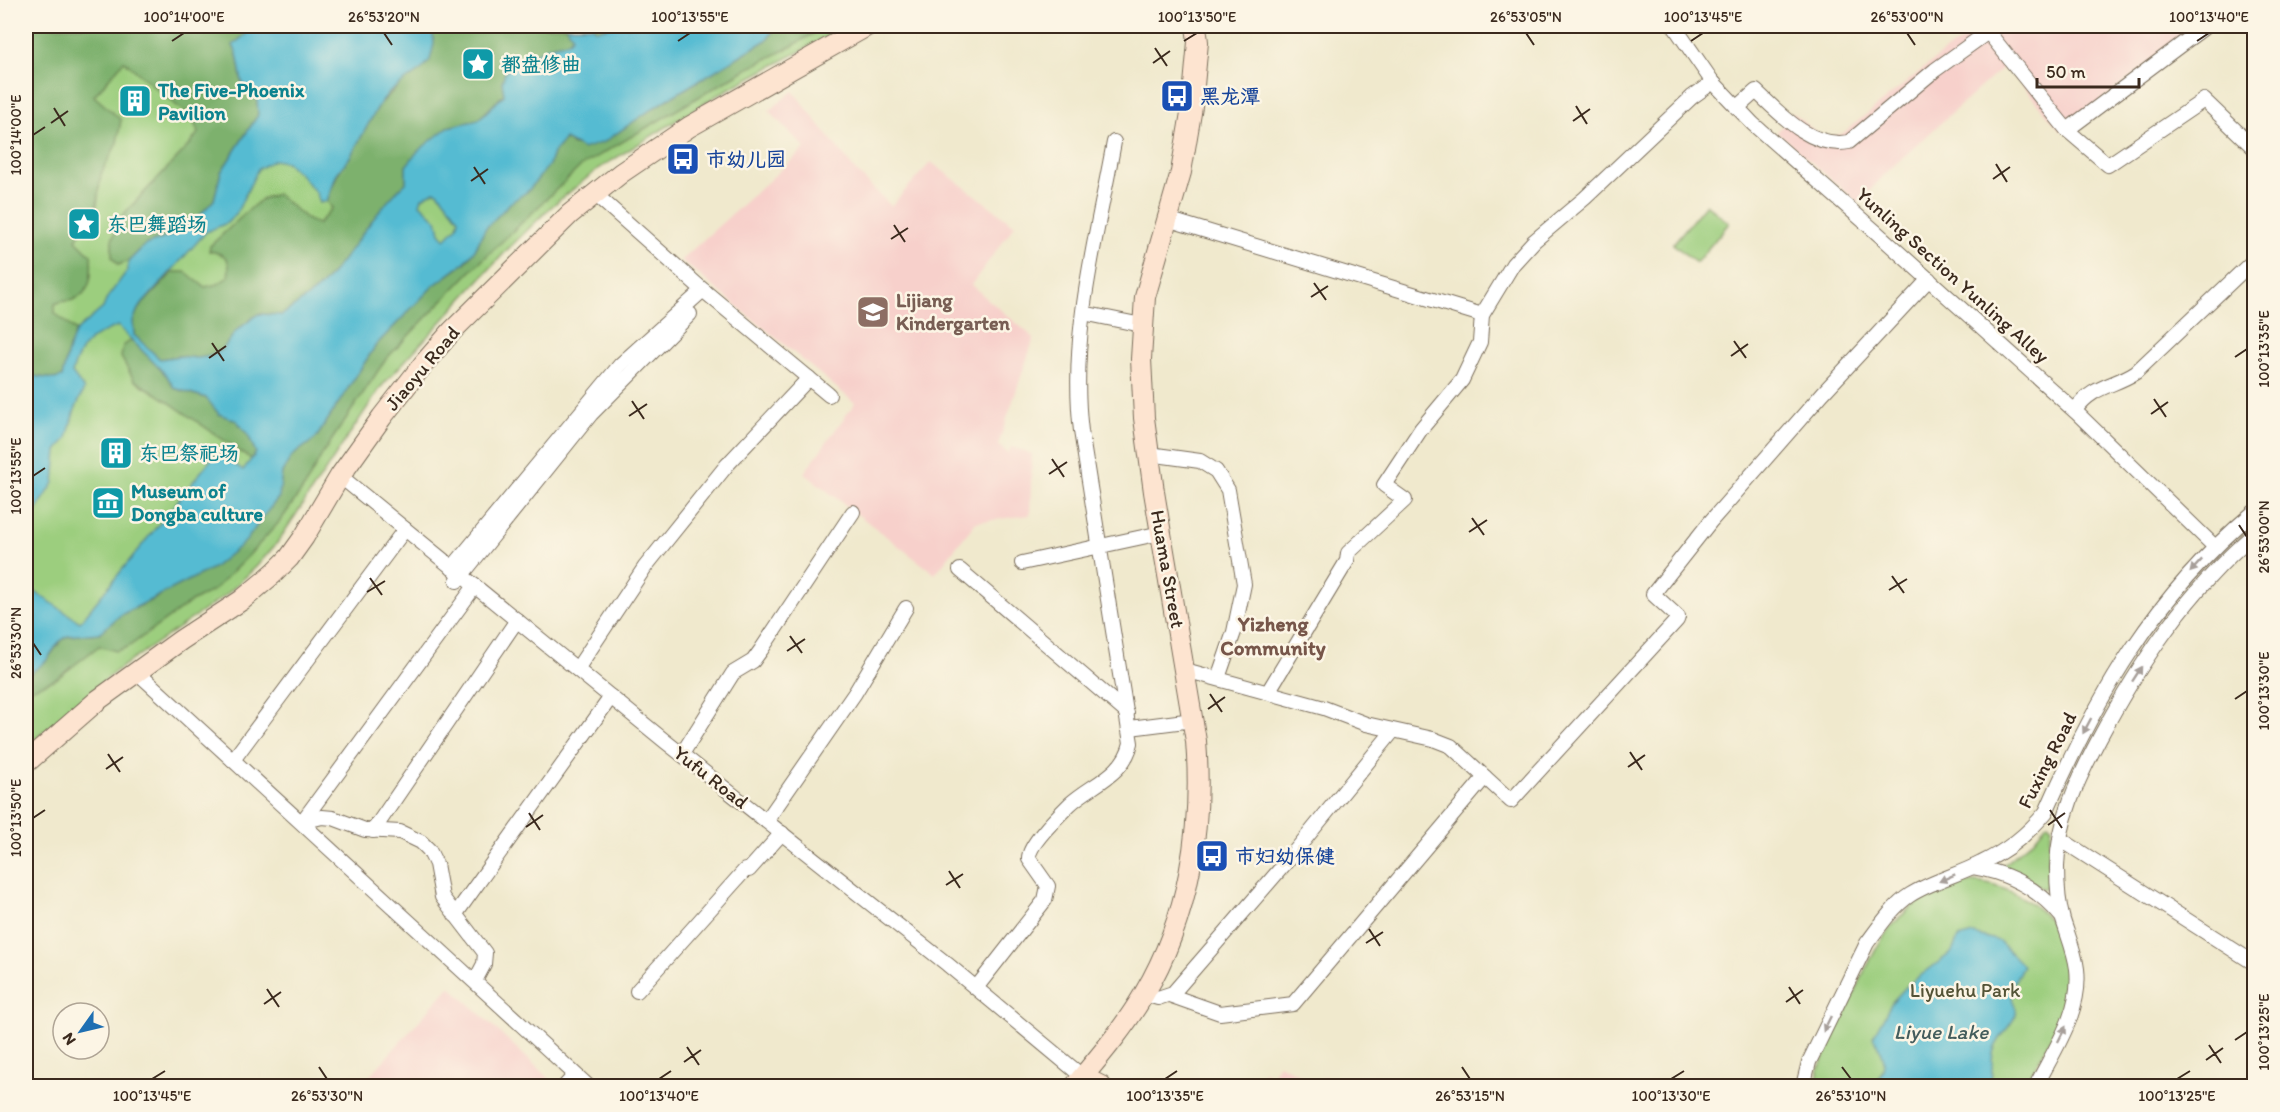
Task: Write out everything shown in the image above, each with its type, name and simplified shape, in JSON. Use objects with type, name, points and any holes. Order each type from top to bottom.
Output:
[{"type":"main road","name":"Jiaoyu Road","points":[[26,763],[98,700],[181,640],[242,600],[289,558],[340,477],[403,389],[452,331],[547,236],[639,159],[689,127],[867,26]]},
{"type":"main road","name":"Huama Street","points":[[1082,1083],[1132,1014],[1170,940],[1183,897],[1194,846],[1198,793],[1194,720],[1149,454],[1142,388],[1142,325],[1145,297],[1181,172],[1192,107],[1198,42],[1196,26]]},
{"type":"main road","name":"Yufu Road","points":[[1082,1083],[1101,1086]]},
{"type":"street","name":"Yunling Section Yunling Alley","points":[[1674,26],[1713,82],[1737,108],[2075,410],[2215,547]]},
{"type":"street","points":[[2067,130],[2206,26]]},
{"type":"street","points":[[1737,108],[1756,91],[1782,115],[1816,139],[1833,144],[1849,142],[1935,69],[1988,32],[2067,130],[2108,165],[2204,100],[2254,148]]},
{"type":"street","points":[[1268,692],[1347,561],[1348,553],[1405,500],[1384,485],[1421,429],[1462,380],[1480,342],[1482,315],[1513,264],[1534,241],[1610,175],[1692,97],[1713,82]]},
{"type":"street","points":[[976,988],[1045,900],[1048,886],[1029,859],[1031,848],[1071,803],[1118,769],[1130,750],[1128,713],[1078,409],[1077,364],[1083,313],[1114,142]]},
{"type":"street","points":[[595,194],[702,296],[829,395]]},
{"type":"street","points":[[1167,219],[1482,315]]},
{"type":"street","points":[[2075,410],[2095,390],[2136,372],[2254,260]]},
{"type":"street","points":[[1185,670],[1324,708],[1365,724],[1433,739],[1452,746],[1511,801],[1677,621],[1678,617],[1653,594],[1665,578],[1710,522],[1823,393],[1929,279]]},
{"type":"street","points":[[452,568],[620,365],[702,296]]},
{"type":"street","points":[[457,581],[591,414],[702,296]]},
{"type":"street","points":[[1083,313],[1142,325]]},
{"type":"street","points":[[577,669],[645,567],[727,465],[809,378]]},
{"type":"street","points":[[1149,454],[1200,461],[1216,471],[1228,490],[1244,584],[1234,632],[1218,678]]},
{"type":"street","name":"Yufu Road","points":[[340,477],[976,988],[1082,1083]]},
{"type":"street","points":[[682,754],[733,673],[753,661],[853,512]]},
{"type":"street","name":"Fuxing Road","points":[[1803,1086],[1809,1062],[1867,943],[1878,929],[1909,896],[2011,846],[2025,835],[2046,812],[2095,710],[2133,648],[2169,597],[2215,547],[2254,512]]},
{"type":"street","points":[[233,760],[405,529]]},
{"type":"street","points":[[1022,563],[1161,533]]},
{"type":"street","name":"Fuxing Road","points":[[2036,1086],[2070,1018],[2077,992],[2077,968],[2062,918],[2057,884],[2060,839],[2072,794],[2110,718],[2153,648],[2195,592],[2254,534]]},
{"type":"street","points":[[960,570],[1128,713]]},
{"type":"street","points":[[302,822],[475,586]]},
{"type":"street","points":[[767,820],[855,693],[906,608]]},
{"type":"street","points":[[373,831],[517,620]]},
{"type":"street","points":[[137,672],[588,1086]]},
{"type":"street","points":[[454,915],[611,697]]},
{"type":"street","points":[[1130,728],[1194,720]]},
{"type":"street","points":[[1144,994],[1158,998],[1169,995],[1283,866],[1355,780],[1392,731]]},
{"type":"street","points":[[1169,995],[1220,1013],[1293,1004],[1485,777]]},
{"type":"street","points":[[302,822],[322,817],[333,818],[358,828],[400,832],[421,842],[429,850],[436,864],[442,897],[485,953],[484,964],[476,981]]},
{"type":"street","points":[[637,991],[745,870],[749,870],[783,833]]},
{"type":"street","points":[[2060,839],[2254,963]]},
{"type":"street","points":[[1972,867],[2019,880],[2043,897],[2062,918]]},
{"type":"street","points":[[565,1086],[575,1074]]},
{"type":"shaded area","points":[[1985,26],[2198,26],[2061,131],[2005,65],[1890,169],[1858,203],[1777,132],[1793,113],[1824,139],[1842,134],[1944,52]]},
{"type":"shaded area","name":"Lijiang Kindergarten","points":[[793,91],[855,170],[891,206],[931,162],[1015,225],[971,285],[1034,338],[998,445],[1008,453],[1011,447],[1032,454],[1030,515],[976,522],[935,574],[804,473],[855,403],[681,260],[805,148],[769,111]]},
{"type":"shaded area","points":[[450,986],[557,1086],[361,1086]]},
{"type":"shaded area","points":[[1279,1064],[1316,1083],[1324,1077],[1335,1086],[1255,1086],[1264,1071],[1271,1076]]},
{"type":"green space","points":[[26,26],[843,26],[818,42],[721,93],[598,169],[551,207],[508,249],[381,387],[277,543],[256,567],[226,595],[116,671],[26,747]]},
{"type":"green space","points":[[26,26],[250,26],[246,34],[233,45],[242,82],[257,99],[258,115],[221,172],[214,200],[197,218],[174,227],[173,235],[145,245],[129,261],[118,265],[112,257],[112,240],[120,218],[198,133],[192,116],[124,61],[94,96],[121,120],[117,143],[101,174],[97,205],[76,240],[91,255],[88,287],[80,297],[55,304],[55,313],[76,331],[62,377],[54,379],[26,375]]},
{"type":"green space","points":[[444,26],[566,26],[573,36],[568,42],[547,47],[502,82],[504,94],[478,120],[448,127],[406,166],[406,183],[383,207],[334,272],[318,288],[282,315],[258,314],[236,331],[223,349],[211,356],[197,358],[179,356],[160,359],[134,335],[133,321],[138,309],[173,272],[185,272],[205,287],[218,284],[228,277],[229,266],[226,258],[209,251],[210,246],[262,199],[277,194],[308,220],[318,224],[332,208],[327,201],[338,173],[350,157],[379,105],[400,84],[433,35]]},
{"type":"green space","points":[[776,26],[826,26],[743,71],[581,166],[471,271],[386,359],[281,520],[214,590],[191,602],[128,647],[116,651],[99,646],[56,679],[26,691],[26,677],[46,661],[60,642],[68,636],[99,633],[121,615],[156,598],[263,517],[279,497],[282,472],[292,456],[316,438],[376,345],[433,286],[465,263],[475,250],[485,229],[510,203],[528,191],[549,165],[553,153],[566,139],[573,145],[604,142],[655,107],[768,39]]},
{"type":"green space","points":[[1706,204],[1729,223],[1696,263],[1673,244]]},
{"type":"green space","points":[[132,340],[167,376],[174,388],[206,398],[219,413],[237,421],[248,435],[256,453],[251,459],[134,380],[121,357],[123,346]]},
{"type":"green space","points":[[2046,824],[2052,827],[2049,843],[2048,886],[2043,889],[2001,867],[2034,839]]},
{"type":"green space","name":"Liyuehu Park","points":[[1973,882],[1994,886],[2031,903],[2058,933],[2067,952],[2070,972],[2065,1006],[2025,1086],[1816,1086],[1820,1066],[1828,1047],[1872,956],[1890,928],[1910,908],[1934,893]]},
{"type":"water","points":[[250,26],[444,26],[433,35],[434,44],[430,60],[422,69],[388,93],[379,105],[350,157],[337,173],[327,201],[320,203],[317,194],[286,162],[274,160],[258,169],[236,214],[227,223],[206,232],[138,309],[133,321],[134,335],[160,359],[179,356],[197,358],[211,356],[223,349],[236,331],[258,314],[282,315],[323,284],[383,207],[406,183],[406,166],[418,151],[448,127],[478,120],[504,95],[502,82],[505,72],[547,47],[568,42],[573,36],[566,26],[592,26],[597,30],[611,26],[776,26],[768,39],[655,107],[604,142],[583,149],[565,139],[553,153],[549,165],[528,191],[510,203],[485,229],[475,250],[464,263],[433,286],[376,345],[316,438],[292,456],[282,472],[279,497],[246,541],[213,568],[121,615],[99,633],[68,636],[59,642],[46,661],[26,677],[26,586],[80,622],[217,452],[243,470],[256,453],[248,435],[237,421],[219,414],[206,398],[174,388],[167,376],[118,326],[101,333],[88,342],[75,363],[72,373],[84,389],[74,412],[67,438],[57,451],[54,483],[26,526],[26,375],[54,379],[62,377],[76,331],[103,308],[107,298],[127,271],[129,261],[145,245],[173,235],[178,223],[197,218],[214,200],[221,172],[258,115],[257,99],[242,82],[233,45],[246,34]],"holes":[[[434,191],[438,192],[459,219],[457,227],[445,239],[440,233],[437,220],[420,204],[422,198]]]},
{"type":"water","name":"Liyue Lake","points":[[1973,934],[1999,941],[2023,966],[2012,991],[2016,1014],[1994,1050],[1990,1082],[1987,1086],[1871,1086],[1881,1074],[1884,1063],[1881,1051],[1873,1037],[1892,1002],[1908,985],[1952,952],[1958,938]]},
{"type":"place","name":"都盘修曲","points":[[478,64]]},
{"type":"place","name":"黑龙潭","points":[[1177,96]]},
{"type":"place","name":"The Five-Phoenix Pavilion","points":[[135,101]]},
{"type":"place","name":"市幼儿园","points":[[683,159]]},
{"type":"place","name":"东巴舞蹈场","points":[[84,224]]},
{"type":"place","name":"Lijiang Kindergarten","points":[[873,312]]},
{"type":"place","name":"东巴祭祀场","points":[[116,453]]},
{"type":"place","name":"Museum of Dongba culture","points":[[108,503]]},
{"type":"place","name":"市妇幼保健","points":[[1212,856]]},
{"type":"district","name":"Yizheng Community","points":[[1273,635]]}]
